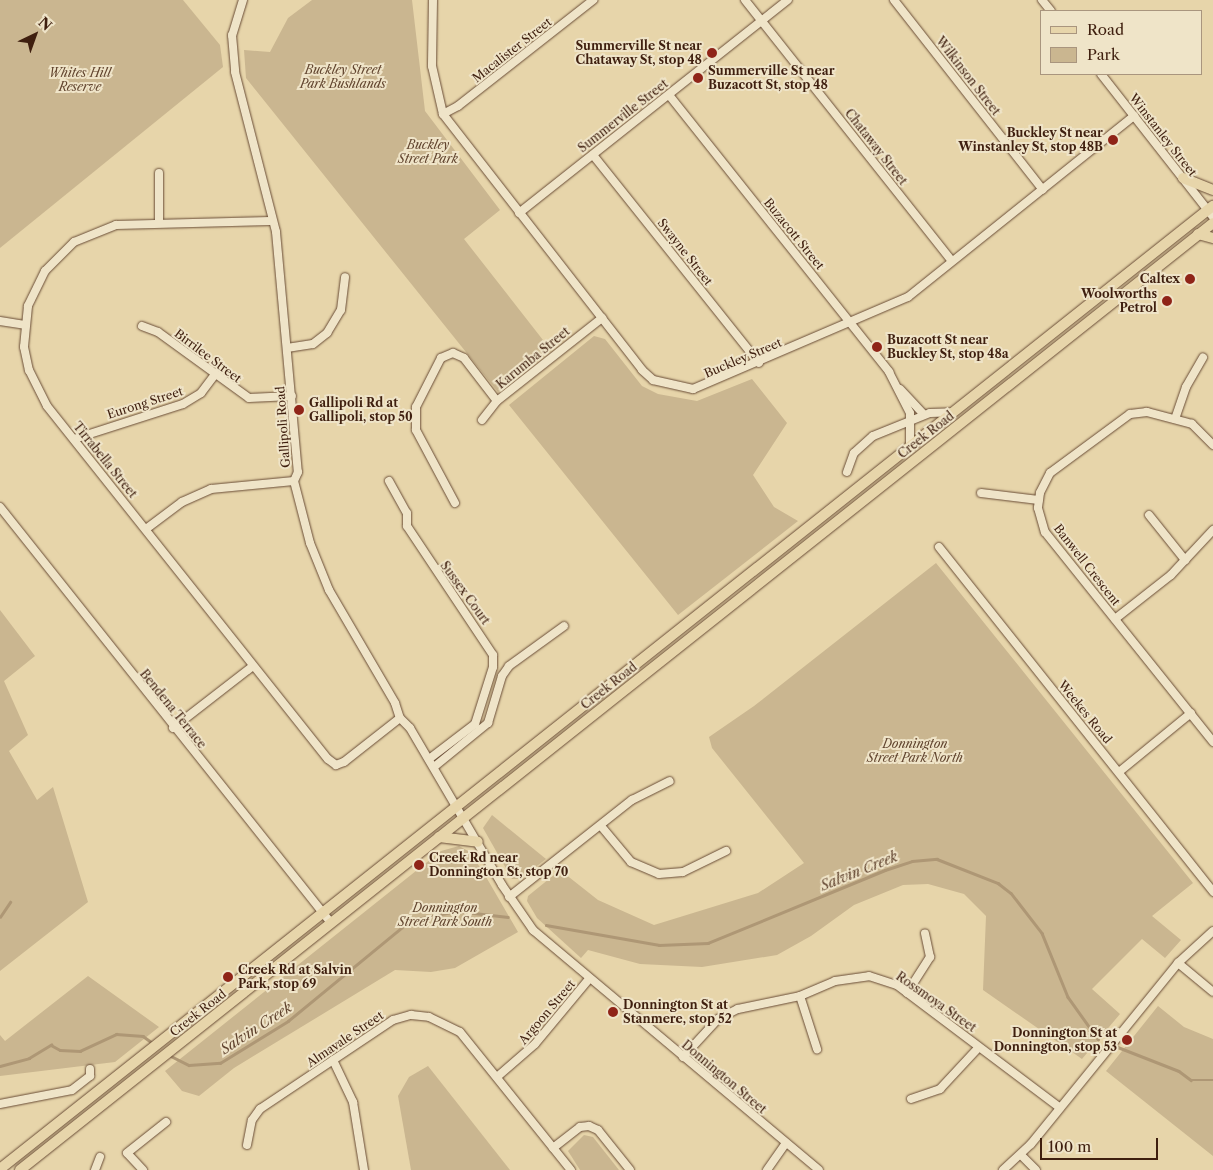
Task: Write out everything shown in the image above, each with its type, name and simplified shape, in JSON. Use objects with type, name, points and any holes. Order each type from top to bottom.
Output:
[{"type":"main road","points":[[1183,178],[1213,190]]},
{"type":"main road","name":"Creek Road","points":[[0,1169],[954,412],[1212,211]]},
{"type":"main road","name":"Creek Road","points":[[20,1170],[1213,223]]},
{"type":"main road","points":[[1198,234],[1213,238]]},
{"type":"main road","points":[[439,837],[478,842]]},
{"type":"street","name":"Gallipoli Road","points":[[243,0],[232,35],[233,53],[272,205],[270,221],[276,232],[298,472],[294,481],[317,565],[395,703],[400,718],[429,759],[464,818]]},
{"type":"street","name":"Buckley Street","points":[[433,0],[432,66],[443,114],[519,213],[653,380],[693,389],[759,364],[899,302],[1043,190],[1134,116]]},
{"type":"street","name":"Macalister Street","points":[[443,114],[458,106],[593,0]]},
{"type":"street","name":"Chataway Street","points":[[745,0],[952,261]]},
{"type":"street","name":"Summerville Street","points":[[519,213],[788,0]]},
{"type":"street","name":"Wilkinson Street","points":[[894,0],[1043,190]]},
{"type":"street","points":[[1042,0],[1050,10]]},
{"type":"street","name":"Winstanley Street","points":[[1102,75],[1183,178],[1212,211]]},
{"type":"street","name":"Buzacott Street","points":[[669,95],[851,323],[900,389],[924,415]]},
{"type":"street","name":"Swayne Street","points":[[593,154],[759,364]]},
{"type":"street","points":[[159,173],[159,223]]},
{"type":"street","name":"Tirrabella Street","points":[[270,221],[116,225],[74,242],[45,271],[28,306],[25,325],[28,370],[47,406],[253,666],[336,765],[400,718]]},
{"type":"street","points":[[287,348],[312,344],[327,333],[341,310],[345,277]]},
{"type":"street","name":"Karumba Street","points":[[482,420],[497,401],[602,318]]},
{"type":"street","points":[[0,321],[25,325]]},
{"type":"street","name":"Birrilee Street","points":[[142,326],[158,332],[214,376],[249,398],[292,396]]},
{"type":"street","points":[[455,503],[416,430],[416,407],[441,358],[452,353],[464,358],[497,401]]},
{"type":"street","points":[[1175,419],[1186,387],[1203,357]]},
{"type":"street","name":"Eurong Street","points":[[74,440],[183,404],[201,393],[214,376]]},
{"type":"street","name":"Buzacott Street","points":[[900,389],[912,419],[910,447]]},
{"type":"street","name":"Creek Road","points":[[847,472],[862,444],[912,419],[924,415],[954,412]]},
{"type":"street","points":[[981,493],[1039,500],[1050,473],[1122,417],[1147,412],[1192,424],[1213,445]]},
{"type":"street","points":[[146,529],[182,502],[211,489],[294,481]]},
{"type":"street","name":"Sussex Court","points":[[389,481],[407,513],[407,526],[493,656],[493,667],[476,724]]},
{"type":"street","name":"Banwell Crescent","points":[[1039,500],[1046,532],[1213,742]]},
{"type":"street","name":"Bendena Terrace","points":[[0,507],[173,728],[331,923]]},
{"type":"street","points":[[1149,515],[1185,560]]},
{"type":"street","points":[[1115,619],[1185,560],[1213,530]]},
{"type":"street","name":"Weekes Road","points":[[939,548],[1213,892]]},
{"type":"street","points":[[434,767],[482,731],[509,666],[564,626]]},
{"type":"street","points":[[173,728],[253,666]]},
{"type":"street","points":[[1119,772],[1191,713]]},
{"type":"street","points":[[429,759],[476,724],[482,731]]},
{"type":"street","points":[[509,897],[632,800],[670,781]]},
{"type":"street","name":"Donnington Street","points":[[464,818],[509,897],[541,939],[819,1170]]},
{"type":"street","points":[[601,826],[631,862],[659,874],[683,872],[726,851]]},
{"type":"street","points":[[1003,1170],[1021,1155],[1178,963],[1213,931]]},
{"type":"street","points":[[907,993],[930,957],[926,934]]},
{"type":"street","points":[[1178,963],[1213,992]]},
{"type":"street","name":"Rossmoya Street","points":[[683,1057],[707,1029],[728,1013],[800,996],[835,981],[870,976],[907,993],[1060,1108]]},
{"type":"street","name":"Argoon Street","points":[[497,1077],[535,1044],[589,979]]},
{"type":"street","points":[[800,996],[817,1050]]},
{"type":"street","name":"Almavale Street","points":[[246,1145],[252,1120],[260,1109],[393,1020],[411,1015],[429,1017],[460,1032],[570,1170]]},
{"type":"street","points":[[911,1099],[940,1089],[979,1047]]},
{"type":"street","points":[[333,1060],[352,1102],[364,1170]]},
{"type":"street","points":[[0,1104],[72,1090],[90,1076],[90,1069]]},
{"type":"street","points":[[143,1170],[127,1152],[166,1122]]},
{"type":"street","points":[[553,1148],[580,1127],[589,1126],[598,1130],[630,1170]]},
{"type":"street","points":[[767,1170],[786,1144]]},
{"type":"street","points":[[1021,1155],[1036,1170]]},
{"type":"street","points":[[95,1170],[100,1157]]},
{"type":"green space","name":"Whites Hill Reserve","points":[[0,0],[183,0],[220,45],[223,67],[0,248]]},
{"type":"green space","name":"Buckley Street Park Bushlands","points":[[312,0],[412,0],[425,111],[500,210],[464,239],[550,349],[498,392],[246,78],[244,50],[270,52],[288,18]]},
{"type":"green space","points":[[594,336],[605,339],[642,386],[658,394],[697,401],[752,379],[787,423],[753,475],[774,507],[798,521],[678,615],[509,405]]},
{"type":"green space","name":"Donnington Street Park North","points":[[936,563],[1193,883],[1152,916],[1181,940],[1165,958],[1142,939],[1092,989],[1120,1014],[1082,1059],[983,990],[986,916],[964,894],[928,884],[903,885],[854,905],[811,936],[777,955],[702,967],[640,964],[588,950],[581,958],[537,918],[527,901],[528,896],[560,870],[598,900],[654,925],[758,893],[804,863],[712,748],[709,737],[754,706]]},
{"type":"green space","points":[[0,610],[35,656],[4,681],[28,735],[9,751],[37,800],[53,787],[88,902],[0,971]]},
{"type":"green space","points":[[492,815],[546,859],[520,879],[512,879],[483,828]]},
{"type":"green space","name":"Donnington Street Park South","points":[[459,846],[468,851],[482,870],[518,932],[455,968],[431,972],[395,970],[234,1068],[199,1096],[182,1091],[165,1071],[441,851]]},
{"type":"green space","points":[[88,976],[159,1027],[115,1062],[0,1076],[0,1035],[5,1041]]},
{"type":"green space","points":[[1158,1006],[1184,1027],[1213,1039],[1213,1156],[1106,1071]]},
{"type":"green space","points":[[428,1066],[510,1170],[411,1170],[398,1096],[409,1077]]},
{"type":"green space","points":[[584,1135],[593,1137],[619,1170],[580,1170],[568,1151]]},
{"type":"waterway","name":"Salvin Creek","points":[[546,925],[659,945],[708,943],[885,870],[912,861],[937,859],[998,883],[1011,893],[1042,933],[1068,997],[1098,1039]]},
{"type":"waterway","points":[[0,917],[10,902]]},
{"type":"waterway","name":"Salvin Creek","points":[[169,1055],[189,1065],[220,1063],[288,1021],[411,920],[457,911],[508,917]]},
{"type":"waterway","name":"Salvin Creek","points":[[0,1066],[29,1058],[51,1045],[60,1050],[80,1051],[116,1034],[143,1036],[154,1044]]},
{"type":"waterway","name":"Salvin Creek","points":[[1105,1042],[1179,1071],[1191,1080],[1213,1080]]},
{"type":"place","name":"Summerville St near Chataway St, stop 48","points":[[712,53]]},
{"type":"place","name":"Summerville St near Buzacott St, stop 48","points":[[698,78]]},
{"type":"place","name":"Buckley St near Winstanley St, stop 48B","points":[[1113,140]]},
{"type":"place","name":"Caltex","points":[[1190,279]]},
{"type":"place","name":"Woolworths Petrol","points":[[1167,301]]},
{"type":"place","name":"Buzacott St near Buckley St, stop 48a","points":[[877,347]]},
{"type":"place","name":"Gallipoli Rd at Gallipoli, stop 50","points":[[299,410]]},
{"type":"place","name":"Creek Rd near Donnington St, stop 70","points":[[419,865]]},
{"type":"place","name":"Creek Rd at Salvin Park, stop 69","points":[[228,977]]},
{"type":"place","name":"Donnington St at Stanmere, stop 52","points":[[613,1012]]},
{"type":"place","name":"Donnington St at Donnington, stop 53","points":[[1127,1040]]},
{"type":"park label","name":"Buckley Street Park","points":[[428,152]]}]
